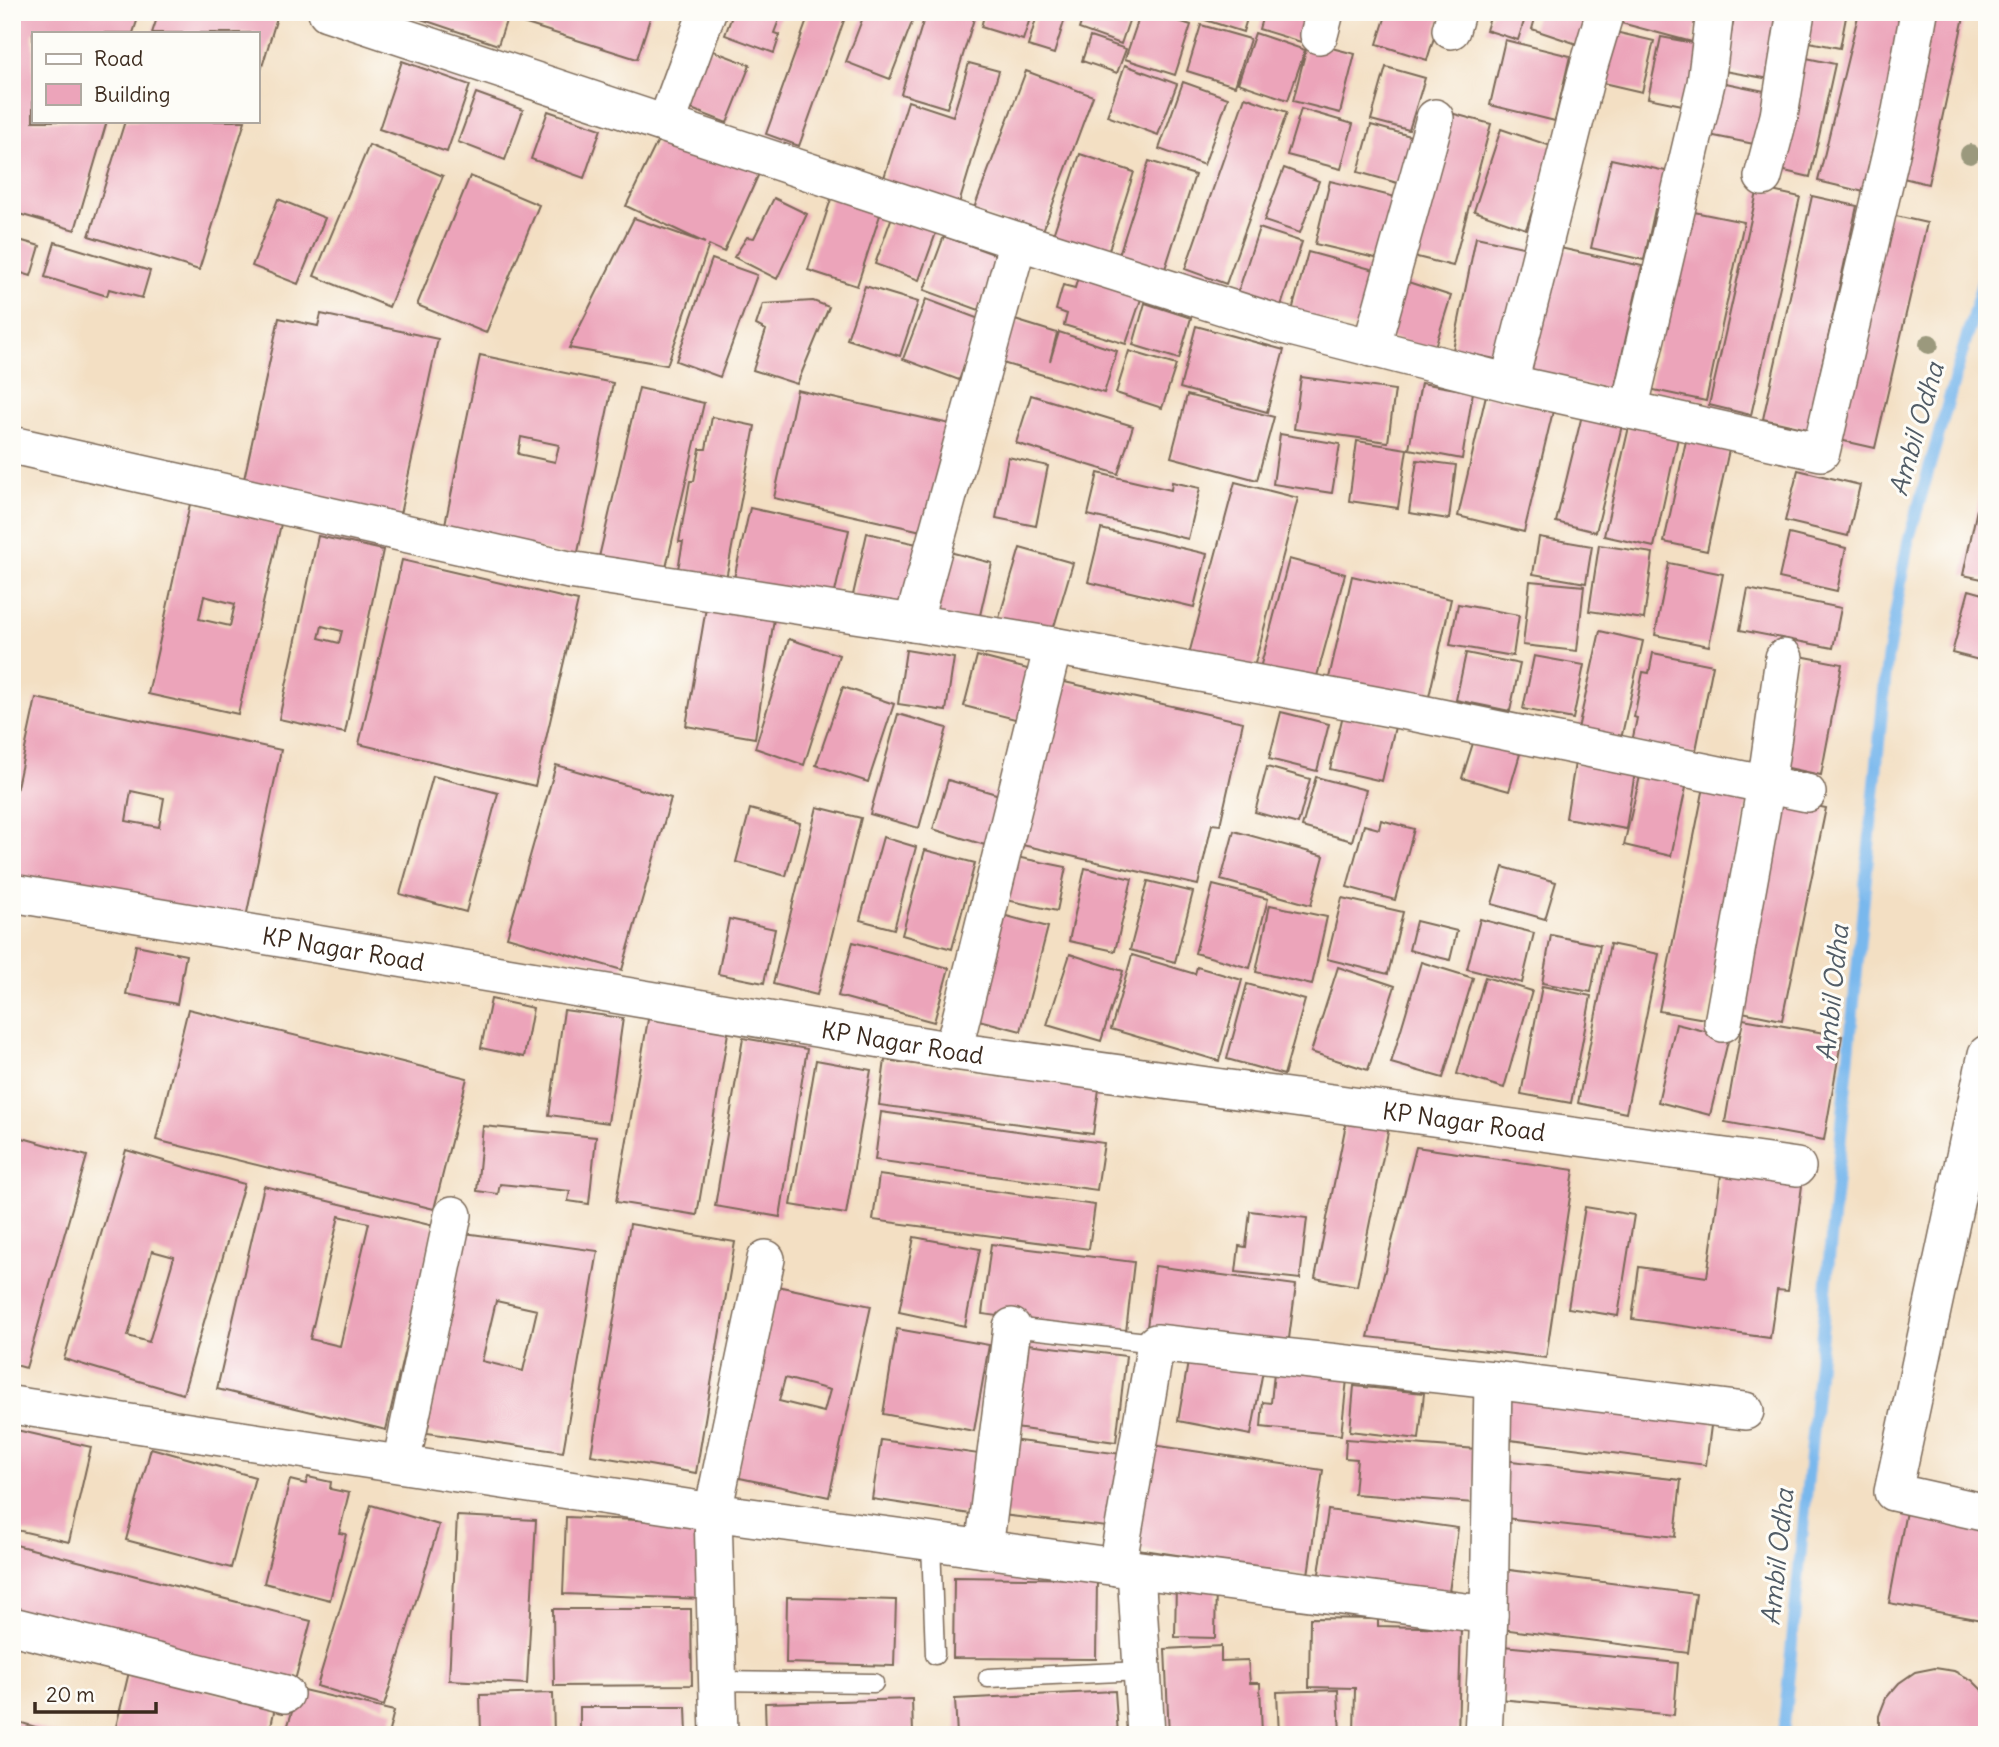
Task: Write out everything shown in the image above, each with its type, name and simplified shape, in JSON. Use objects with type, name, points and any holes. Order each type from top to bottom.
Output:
[{"type":"street","points":[[327,12],[1018,242],[1279,324],[1509,383],[1821,452],[1900,111],[1920,12]]},
{"type":"street","points":[[667,124],[707,12]]},
{"type":"street","points":[[1509,383],[1587,72],[1605,12]]},
{"type":"street","points":[[1629,410],[1706,83],[1715,12]]},
{"type":"street","points":[[1763,177],[1779,116],[1796,12]]},
{"type":"street","points":[[1371,348],[1435,118]]},
{"type":"street","points":[[913,623],[1018,242]]},
{"type":"street","points":[[12,445],[569,570],[1053,646],[1412,712],[1807,793]]},
{"type":"street","points":[[953,1051],[1053,646]]},
{"type":"street","points":[[1723,1023],[1766,785],[1784,658]]},
{"type":"street","name":"KP Nagar Road","points":[[12,893],[953,1051],[1797,1167]]},
{"type":"street","points":[[1987,1054],[1893,1492],[1987,1514]]},
{"type":"street","points":[[401,1464],[453,1215]]},
{"type":"street","points":[[719,1735],[713,1512],[766,1259]]},
{"type":"street","points":[[984,1549],[1012,1327]]},
{"type":"street","points":[[1146,1735],[1142,1671],[1126,1569],[1156,1343],[1745,1411]]},
{"type":"street","points":[[1483,1735],[1489,1615],[1493,1380]]},
{"type":"street","points":[[12,1405],[713,1512],[1126,1569],[1489,1615]]},
{"type":"street","points":[[12,1626],[285,1693]]},
{"type":"lane","points":[[1012,1327],[1156,1343]]},
{"type":"lane","points":[[931,1542],[934,1655]]},
{"type":"lane","points":[[988,1678],[1142,1671]]},
{"type":"lane","points":[[718,1681],[874,1683]]},
{"type":"building","points":[[21,12],[140,12],[133,32],[32,32],[32,122],[107,122],[75,230],[12,212],[12,43]]},
{"type":"building","points":[[159,12],[278,14],[259,77],[259,32],[152,32]]},
{"type":"building","points":[[400,12],[509,12],[498,45]]},
{"type":"building","points":[[523,12],[652,12],[637,59],[520,22]]},
{"type":"building","points":[[724,12],[782,12],[774,33],[780,35],[774,53],[725,35],[732,16]]},
{"type":"building","points":[[810,12],[847,12],[799,146],[766,134]]},
{"type":"building","points":[[865,12],[916,12],[890,79],[846,62]]},
{"type":"building","points":[[926,12],[976,12],[947,108],[901,94]]},
{"type":"building","points":[[985,12],[1032,12],[1023,40],[981,27]]},
{"type":"building","points":[[1038,12],[1067,12],[1054,54],[1028,46]]},
{"type":"building","points":[[1085,12],[1132,12],[1121,44],[1079,29]]},
{"type":"building","points":[[1141,12],[1151,12],[1191,25],[1175,75],[1125,59]]},
{"type":"building","points":[[1198,12],[1249,12],[1243,32],[1196,17]]},
{"type":"building","points":[[1264,12],[1310,12],[1301,42],[1259,29]]},
{"type":"building","points":[[1387,12],[1442,12],[1427,60],[1377,44]]},
{"type":"building","points":[[1492,12],[1527,12],[1518,40],[1486,30]]},
{"type":"building","points":[[1537,12],[1597,12],[1586,47],[1532,29]]},
{"type":"building","points":[[1612,12],[1700,12],[1692,42],[1610,20]]},
{"type":"building","points":[[1735,12],[1783,12],[1770,79],[1724,71]]},
{"type":"building","points":[[1804,12],[1847,12],[1840,48],[1799,40]]},
{"type":"building","points":[[1859,12],[1907,12],[1864,192],[1818,181]]},
{"type":"building","points":[[1934,12],[1965,12],[1928,184],[1899,177]]},
{"type":"building","points":[[1201,25],[1250,39],[1235,86],[1187,71]]},
{"type":"building","points":[[1615,32],[1654,41],[1642,92],[1603,83]]},
{"type":"building","points":[[1255,33],[1305,50],[1288,100],[1238,83]]},
{"type":"building","points":[[1090,37],[1126,49],[1117,73],[1082,61]]},
{"type":"building","points":[[1661,37],[1704,45],[1692,107],[1648,98]]},
{"type":"building","points":[[1505,40],[1570,56],[1555,121],[1490,105]]},
{"type":"building","points":[[1308,42],[1355,54],[1340,113],[1293,101]]},
{"type":"building","points":[[703,47],[750,65],[727,123],[681,105]]},
{"type":"building","points":[[1797,56],[1835,64],[1810,177],[1772,168]]},
{"type":"building","points":[[402,61],[470,85],[447,152],[379,129]]},
{"type":"building","points":[[969,63],[999,71],[958,207],[882,184],[908,101],[953,116]]},
{"type":"building","points":[[1125,65],[1177,84],[1158,135],[1107,116]]},
{"type":"building","points":[[1386,67],[1425,78],[1409,130],[1371,120]]},
{"type":"building","points":[[1026,71],[1093,96],[1041,236],[973,211]]},
{"type":"building","points":[[1716,81],[1774,93],[1764,146],[1699,133]]},
{"type":"building","points":[[1183,82],[1228,98],[1204,165],[1159,149]]},
{"type":"building","points":[[476,93],[523,110],[505,160],[458,142]]},
{"type":"building","points":[[1245,97],[1287,112],[1226,284],[1185,269]]},
{"type":"building","points":[[1301,109],[1353,124],[1341,169],[1287,155]]},
{"type":"building","points":[[548,111],[601,129],[584,178],[531,159]]},
{"type":"building","points":[[1447,112],[1491,124],[1453,266],[1409,255]]},
{"type":"building","points":[[125,122],[245,122],[199,270],[89,236]]},
{"type":"building","points":[[1371,125],[1414,137],[1401,184],[1358,172]]},
{"type":"building","points":[[1501,129],[1554,147],[1526,229],[1474,211]]},
{"type":"building","points":[[661,134],[761,169],[724,252],[709,245],[667,365],[569,348],[634,218],[705,243],[626,206]]},
{"type":"building","points":[[369,145],[443,176],[389,307],[314,276]]},
{"type":"building","points":[[1080,154],[1134,172],[1107,256],[1052,238]]},
{"type":"building","points":[[1611,159],[1670,172],[1662,210],[1655,209],[1644,260],[1591,248]]},
{"type":"building","points":[[1149,161],[1195,175],[1164,272],[1118,258]]},
{"type":"building","points":[[1284,168],[1319,181],[1300,233],[1264,221]]},
{"type":"building","points":[[470,176],[539,205],[486,333],[417,305]]},
{"type":"building","points":[[1330,181],[1399,198],[1384,260],[1315,244]]},
{"type":"building","points":[[1758,188],[1800,197],[1751,415],[1709,405]]},
{"type":"building","points":[[832,196],[881,212],[857,286],[808,270]]},
{"type":"building","points":[[1812,196],[1857,206],[1808,429],[1763,419]]},
{"type":"building","points":[[774,198],[807,214],[777,279],[734,257],[747,237],[754,238]]},
{"type":"building","points":[[278,199],[325,218],[298,284],[252,266]]},
{"type":"building","points":[[1689,211],[1744,222],[1706,401],[1649,389]]},
{"type":"building","points":[[893,214],[937,230],[919,280],[875,264]]},
{"type":"building","points":[[1887,214],[1927,223],[1875,448],[1835,439]]},
{"type":"building","points":[[1259,228],[1302,242],[1281,306],[1238,292]]},
{"type":"building","points":[[944,236],[999,256],[979,310],[924,290]]},
{"type":"building","points":[[1476,237],[1532,249],[1509,362],[1453,350]]},
{"type":"building","points":[[12,238],[40,246],[31,276],[12,270]]},
{"type":"building","points":[[55,242],[150,271],[142,298],[109,289],[107,296],[45,277]]},
{"type":"building","points":[[1551,246],[1642,266],[1614,391],[1522,371]]},
{"type":"building","points":[[1308,252],[1378,271],[1362,330],[1292,311]]},
{"type":"building","points":[[712,259],[757,275],[720,377],[676,361]]},
{"type":"building","points":[[1080,270],[1144,290],[1126,344],[1064,325],[1067,314],[1056,310],[1063,285],[1075,288]]},
{"type":"building","points":[[1405,281],[1451,296],[1434,350],[1387,336]]},
{"type":"building","points":[[865,286],[918,302],[900,356],[847,339]]},
{"type":"building","points":[[926,299],[982,320],[959,380],[903,359]]},
{"type":"building","points":[[813,301],[829,307],[797,384],[753,370],[766,330],[756,325],[763,304]]},
{"type":"building","points":[[1145,303],[1191,318],[1179,359],[1133,345]]},
{"type":"building","points":[[321,314],[438,339],[397,528],[241,493],[279,318],[318,326]]},
{"type":"building","points":[[1002,316],[1057,333],[1050,361],[1059,332],[1117,351],[1104,393],[989,359]]},
{"type":"building","points":[[1196,326],[1284,350],[1267,412],[1180,388]]},
{"type":"building","points":[[1129,351],[1176,365],[1162,408],[1116,393]]},
{"type":"building","points":[[480,355],[613,383],[577,557],[444,529]],"holes":[[[521,437],[559,445],[555,462],[518,454]]]},
{"type":"building","points":[[1301,377],[1395,390],[1388,442],[1294,429]]},
{"type":"building","points":[[1421,383],[1473,392],[1462,459],[1409,449]]},
{"type":"building","points":[[639,388],[704,403],[665,572],[599,557]]},
{"type":"building","points":[[797,390],[950,424],[926,532],[774,498]]},
{"type":"building","points":[[1031,395],[1133,426],[1118,474],[1016,443]]},
{"type":"building","points":[[1187,395],[1274,417],[1257,480],[1171,457]]},
{"type":"building","points":[[1486,395],[1553,411],[1524,532],[1458,516]]},
{"type":"building","points":[[1584,407],[1624,417],[1596,532],[1556,522]]},
{"type":"building","points":[[712,417],[755,426],[726,579],[678,569],[683,542],[679,542],[690,481],[694,481],[700,449],[706,449]]},
{"type":"building","points":[[1631,418],[1680,429],[1654,547],[1604,536]]},
{"type":"building","points":[[1689,427],[1732,436],[1707,551],[1664,542]]},
{"type":"building","points":[[1280,434],[1340,444],[1332,493],[1273,484]]},
{"type":"building","points":[[1357,441],[1407,449],[1398,508],[1349,501]]},
{"type":"building","points":[[1008,457],[1048,466],[1036,526],[996,518]]},
{"type":"building","points":[[1417,460],[1456,465],[1449,519],[1409,513]]},
{"type":"building","points":[[1987,467],[1987,580],[1963,575]]},
{"type":"building","points":[[1798,470],[1860,485],[1848,536],[1785,521]]},
{"type":"building","points":[[1098,473],[1171,490],[1172,482],[1200,488],[1188,539],[1088,515]]},
{"type":"building","points":[[1235,482],[1298,498],[1253,671],[1189,654]]},
{"type":"building","points":[[190,504],[281,524],[238,714],[148,694]],"holes":[[[204,596],[235,604],[230,626],[199,619]]]},
{"type":"building","points":[[750,508],[849,530],[833,601],[734,578]]},
{"type":"building","points":[[1101,529],[1207,554],[1194,607],[1088,582]]},
{"type":"building","points":[[867,533],[926,546],[910,617],[851,604]]},
{"type":"building","points":[[1789,534],[1846,548],[1837,591],[1779,578]]},
{"type":"building","points":[[318,536],[383,550],[345,733],[279,719]],"holes":[[[322,626],[342,631],[339,643],[319,638]]]},
{"type":"building","points":[[1539,537],[1592,546],[1586,583],[1533,574]]},
{"type":"building","points":[[1599,545],[1653,553],[1644,619],[1589,611]]},
{"type":"building","points":[[1020,548],[1073,563],[1050,640],[997,625]]},
{"type":"building","points":[[938,549],[992,563],[978,624],[923,611]]},
{"type":"building","points":[[1289,559],[1345,574],[1314,687],[1259,672]]},
{"type":"building","points":[[402,560],[578,601],[535,786],[359,744]]},
{"type":"building","points":[[1669,563],[1723,574],[1709,646],[1655,635]]},
{"type":"building","points":[[1352,576],[1451,599],[1428,701],[1329,678]]},
{"type":"building","points":[[1530,581],[1584,586],[1577,651],[1523,645]]},
{"type":"building","points":[[1748,589],[1841,608],[1833,648],[1740,630]]},
{"type":"building","points":[[1969,590],[1987,595],[1987,662],[1952,653]]},
{"type":"building","points":[[1458,604],[1519,615],[1513,656],[1450,645]]},
{"type":"building","points":[[706,608],[774,619],[755,738],[686,726]]},
{"type":"building","points":[[1600,631],[1643,641],[1621,739],[1578,729]]},
{"type":"building","points":[[789,639],[839,655],[804,765],[755,748]]},
{"type":"building","points":[[906,650],[954,658],[946,711],[898,704]]},
{"type":"building","points":[[1466,653],[1520,664],[1510,711],[1456,700]]},
{"type":"building","points":[[1653,653],[1713,665],[1695,755],[1632,742],[1643,672],[1649,673]]},
{"type":"building","points":[[977,656],[1039,672],[1027,722],[964,706]]},
{"type":"building","points":[[1534,656],[1584,665],[1573,719],[1523,709]]},
{"type":"building","points":[[1800,656],[1842,664],[1821,775],[1779,766]]},
{"type":"building","points":[[1060,681],[1243,722],[1220,825],[1212,824],[1198,885],[1018,844]]},
{"type":"building","points":[[843,687],[894,704],[868,782],[816,765]]},
{"type":"building","points":[[36,698],[281,750],[244,927],[12,878],[12,810]],"holes":[[[131,791],[164,798],[159,827],[126,821]]]},
{"type":"building","points":[[1281,712],[1329,724],[1317,771],[1269,759]]},
{"type":"building","points":[[898,714],[947,728],[919,828],[870,814]]},
{"type":"building","points":[[1343,715],[1395,727],[1382,781],[1330,769]]},
{"type":"building","points":[[1474,740],[1520,754],[1509,791],[1462,778]]},
{"type":"building","points":[[1575,763],[1635,772],[1626,829],[1566,818]]},
{"type":"building","points":[[556,765],[671,798],[622,970],[507,937]]},
{"type":"building","points":[[1267,767],[1310,779],[1298,824],[1255,812]]},
{"type":"building","points":[[1641,772],[1687,783],[1671,856],[1624,845]]},
{"type":"building","points":[[433,776],[498,793],[466,912],[400,894]]},
{"type":"building","points":[[1316,777],[1366,790],[1352,841],[1302,827]]},
{"type":"building","points":[[1706,777],[1751,785],[1705,1019],[1659,1011]]},
{"type":"building","points":[[948,780],[1003,796],[988,846],[933,829]]},
{"type":"building","points":[[1781,799],[1826,808],[1782,1020],[1737,1011]]},
{"type":"building","points":[[817,807],[861,818],[817,995],[773,984]]},
{"type":"building","points":[[750,809],[800,823],[786,876],[736,862]]},
{"type":"building","points":[[1381,820],[1414,829],[1395,900],[1347,887],[1364,825],[1379,829]]},
{"type":"building","points":[[1234,831],[1324,856],[1311,905],[1221,880]]},
{"type":"building","points":[[883,837],[916,847],[894,929],[860,920]]},
{"type":"building","points":[[925,850],[975,863],[952,949],[902,935]]},
{"type":"building","points":[[1011,856],[1066,867],[1057,911],[1002,899]]},
{"type":"building","points":[[1503,867],[1556,882],[1545,919],[1492,904]]},
{"type":"building","points":[[1085,868],[1132,879],[1115,951],[1069,941]]},
{"type":"building","points":[[1148,881],[1193,892],[1175,962],[1130,950]]},
{"type":"building","points":[[1213,885],[1268,899],[1250,968],[1195,953]]},
{"type":"building","points":[[1342,898],[1403,912],[1388,974],[1327,959]]},
{"type":"building","points":[[1270,905],[1327,917],[1312,985],[1256,972]]},
{"type":"building","points":[[999,914],[1048,927],[1021,1031],[971,1018]]},
{"type":"building","points":[[729,919],[775,929],[764,983],[718,974]]},
{"type":"building","points":[[1480,919],[1534,933],[1522,983],[1467,969]]},
{"type":"building","points":[[1416,921],[1457,931],[1450,960],[1409,950]]},
{"type":"building","points":[[1551,935],[1600,945],[1591,992],[1542,983]]},
{"type":"building","points":[[853,942],[949,968],[934,1022],[838,996]]},
{"type":"building","points":[[1610,944],[1659,954],[1626,1113],[1578,1103]]},
{"type":"building","points":[[136,945],[186,955],[177,1004],[126,994]]},
{"type":"building","points":[[1070,954],[1123,971],[1101,1041],[1047,1025]]},
{"type":"building","points":[[1132,955],[1195,974],[1197,967],[1242,980],[1219,1061],[1111,1029]]},
{"type":"building","points":[[1421,962],[1473,978],[1443,1078],[1391,1063]]},
{"type":"building","points":[[1338,967],[1395,986],[1368,1070],[1311,1052]]},
{"type":"building","points":[[1485,977],[1532,991],[1504,1088],[1457,1074]]},
{"type":"building","points":[[1247,984],[1305,1000],[1284,1075],[1227,1059]]},
{"type":"building","points":[[1542,986],[1591,996],[1571,1103],[1521,1094]]},
{"type":"building","points":[[491,999],[533,1008],[524,1057],[481,1048]]},
{"type":"building","points":[[650,1008],[730,1021],[697,1215],[616,1202]]},
{"type":"building","points":[[188,1009],[467,1078],[434,1209],[156,1140]]},
{"type":"building","points":[[564,1010],[623,1018],[608,1123],[549,1115]]},
{"type":"building","points":[[1743,1019],[1842,1036],[1824,1140],[1725,1122]]},
{"type":"building","points":[[1676,1024],[1729,1037],[1710,1115],[1658,1102]]},
{"type":"building","points":[[743,1038],[807,1049],[780,1217],[715,1206]]},
{"type":"building","points":[[816,1060],[871,1070],[846,1214],[791,1205]]},
{"type":"building","points":[[885,1060],[1099,1089],[1093,1134],[879,1105]]},
{"type":"building","points":[[881,1112],[1104,1143],[1097,1190],[875,1160]]},
{"type":"building","points":[[1347,1119],[1389,1127],[1357,1286],[1315,1278]]},
{"type":"building","points":[[483,1126],[596,1137],[589,1204],[568,1201],[570,1191],[500,1184],[498,1194],[477,1191]]},
{"type":"building","points":[[12,1135],[87,1156],[26,1368],[12,1364]]},
{"type":"building","points":[[1416,1147],[1574,1170],[1546,1358],[1368,1337]]},
{"type":"building","points":[[126,1150],[244,1184],[183,1394],[64,1359]],"holes":[[[152,1251],[174,1257],[149,1342],[128,1336]]]},
{"type":"building","points":[[1722,1167],[1803,1178],[1788,1291],[1777,1290],[1770,1338],[1632,1319],[1639,1267],[1707,1277]]},
{"type":"building","points":[[879,1175],[1095,1205],[1089,1249],[873,1220]]},
{"type":"building","points":[[264,1186],[434,1226],[386,1430],[217,1389]],"holes":[[[339,1216],[369,1223],[340,1346],[310,1339]]]},
{"type":"building","points":[[1585,1207],[1634,1215],[1618,1316],[1568,1308]]},
{"type":"building","points":[[1250,1211],[1307,1218],[1300,1279],[1236,1272],[1239,1246],[1246,1247]]},
{"type":"building","points":[[630,1224],[735,1242],[696,1473],[591,1455]]},
{"type":"building","points":[[464,1233],[598,1251],[563,1452],[427,1433]],"holes":[[[496,1301],[537,1310],[523,1371],[482,1361]]]},
{"type":"building","points":[[914,1237],[980,1249],[965,1326],[899,1312]]},
{"type":"building","points":[[991,1244],[1134,1262],[1126,1332],[982,1314]]},
{"type":"building","points":[[1155,1266],[1296,1285],[1288,1346],[1147,1327]]},
{"type":"building","points":[[777,1286],[871,1306],[829,1497],[735,1477]],"holes":[[[785,1378],[830,1390],[824,1412],[779,1401]]]},
{"type":"building","points":[[897,1329],[989,1345],[974,1431],[883,1414]]},
{"type":"building","points":[[1019,1343],[1126,1356],[1116,1442],[1008,1427]]},
{"type":"building","points":[[1189,1356],[1264,1365],[1251,1435],[1178,1421]]},
{"type":"building","points":[[1275,1362],[1348,1370],[1341,1435],[1261,1427],[1263,1402],[1271,1403]]},
{"type":"building","points":[[1354,1386],[1424,1393],[1419,1439],[1350,1431]]},
{"type":"building","points":[[1502,1393],[1712,1418],[1706,1465],[1502,1439]]},
{"type":"building","points":[[12,1429],[91,1447],[69,1542],[12,1529]]},
{"type":"building","points":[[1346,1439],[1477,1449],[1474,1503],[1354,1494],[1357,1459],[1345,1458]]},
{"type":"building","points":[[881,1440],[986,1455],[977,1515],[872,1499]]},
{"type":"building","points":[[1011,1440],[1130,1455],[1116,1528],[1002,1515]]},
{"type":"building","points":[[1146,1444],[1323,1470],[1308,1575],[1131,1548]]},
{"type":"building","points":[[151,1448],[255,1477],[231,1568],[126,1540]]},
{"type":"building","points":[[1502,1460],[1681,1480],[1675,1537],[1496,1517]]},
{"type":"building","points":[[308,1477],[331,1482],[330,1489],[349,1493],[339,1533],[346,1534],[330,1600],[264,1583],[290,1480],[306,1484]]},
{"type":"building","points":[[371,1505],[439,1525],[384,1706],[317,1686]]},
{"type":"building","points":[[1907,1506],[1987,1521],[1987,1621],[1889,1603]]},
{"type":"building","points":[[1328,1510],[1458,1528],[1447,1606],[1317,1588]]},
{"type":"building","points":[[457,1516],[536,1520],[527,1684],[449,1680]]},
{"type":"building","points":[[566,1517],[707,1523],[704,1599],[563,1594]]},
{"type":"building","points":[[12,1544],[311,1621],[294,1684],[12,1611]]},
{"type":"building","points":[[1502,1569],[1696,1594],[1688,1653],[1494,1628]]},
{"type":"building","points":[[954,1577],[1097,1579],[1096,1659],[953,1658]]},
{"type":"building","points":[[1176,1584],[1216,1585],[1215,1638],[1175,1637]]},
{"type":"building","points":[[787,1597],[896,1600],[894,1666],[786,1663]]},
{"type":"building","points":[[553,1609],[691,1609],[692,1685],[554,1686]]},
{"type":"building","points":[[1310,1618],[1378,1619],[1378,1626],[1461,1628],[1458,1735],[1354,1735],[1355,1688],[1309,1687]]},
{"type":"building","points":[[1492,1645],[1678,1663],[1674,1715],[1488,1698]]},
{"type":"building","points":[[1221,1646],[1221,1661],[1248,1660],[1250,1683],[1260,1683],[1262,1735],[1169,1735],[1165,1649]]},
{"type":"building","points":[[1935,1668],[1954,1671],[1972,1680],[1986,1694],[1987,1735],[1879,1735],[1879,1716],[1886,1698],[1899,1683],[1915,1672]]},
{"type":"building","points":[[129,1672],[275,1707],[269,1735],[114,1735]]},
{"type":"building","points":[[299,1689],[394,1711],[388,1735],[285,1735]]},
{"type":"building","points":[[1338,1690],[1340,1735],[1279,1735],[1277,1692]]},
{"type":"building","points":[[1115,1691],[1118,1735],[957,1735],[955,1699]]},
{"type":"building","points":[[553,1693],[554,1735],[481,1735],[480,1695]]},
{"type":"building","points":[[912,1699],[913,1735],[766,1735],[765,1703]]},
{"type":"building","points":[[580,1707],[686,1707],[687,1735],[580,1735]]},
{"type":"building","points":[[12,1720],[59,1734],[59,1735],[12,1735]]},
{"type":"waterway","name":"Ambil Odha","points":[[1783,1735],[1887,660],[1908,542],[1987,266]]}]
